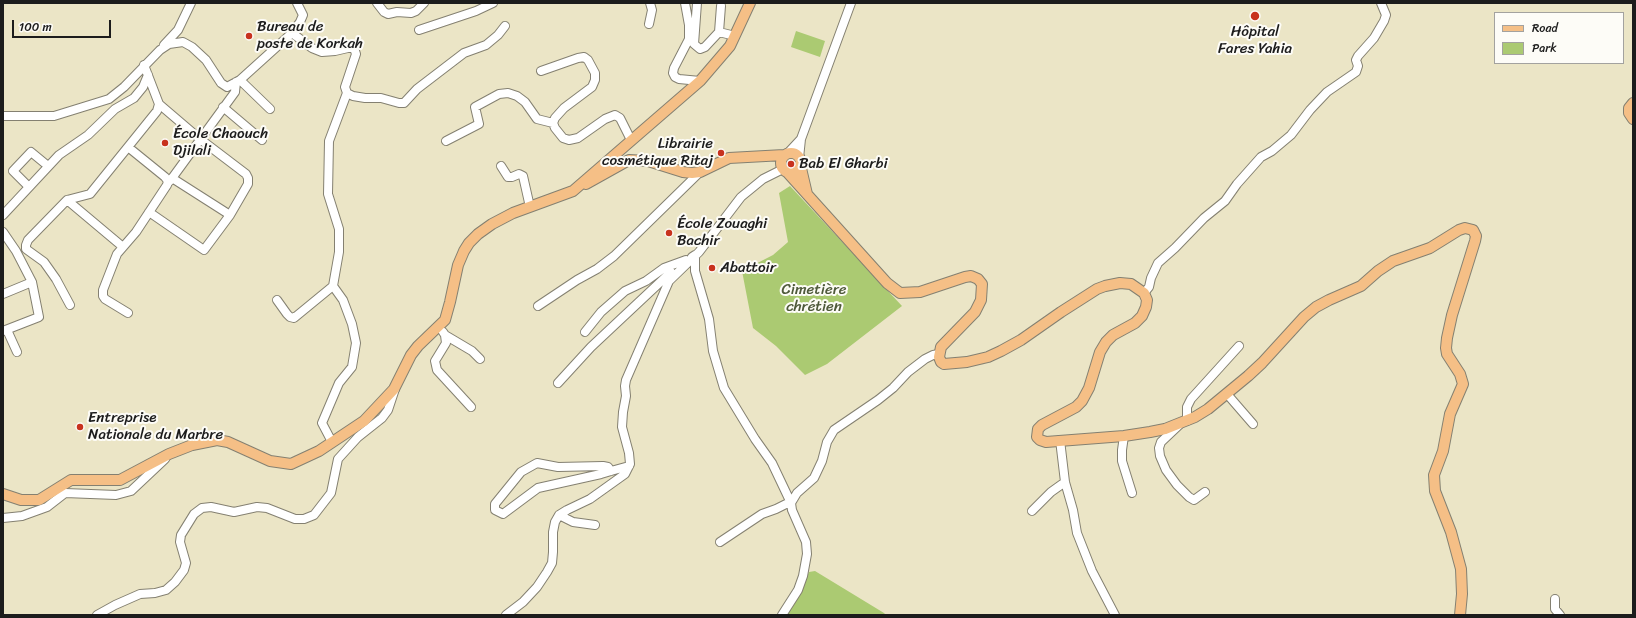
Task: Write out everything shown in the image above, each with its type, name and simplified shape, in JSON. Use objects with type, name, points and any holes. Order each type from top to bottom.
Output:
[{"type":"main road","points":[[573,191],[700,81],[730,46],[750,3]]},
{"type":"main road","points":[[1633,103],[1629,112],[1633,119]]},
{"type":"main road","points":[[786,154],[782,158],[783,169],[887,283],[900,294],[920,292],[971,276],[978,279],[982,284],[981,300],[974,312],[941,347],[939,354],[941,362],[948,365],[988,357],[1021,340],[1061,312],[1097,289],[1105,286],[1120,283],[1130,284],[1144,293],[1147,300],[1142,316],[1135,323],[1113,335],[1106,342],[1100,352],[1089,388],[1082,401],[1076,407],[1042,425],[1037,431],[1037,437],[1042,441],[1124,436],[1165,429],[1184,422],[1208,409],[1227,394],[1262,363],[1300,322],[1316,308],[1329,300],[1361,286],[1378,271],[1393,261],[1430,248],[1459,230],[1465,228],[1473,230],[1476,236],[1475,241],[1452,315],[1446,343],[1447,354],[1460,374],[1463,384],[1450,414],[1442,451],[1434,475],[1436,491],[1451,532],[1459,562],[1462,594],[1460,615]]},
{"type":"main road","points":[[3,494],[21,500],[39,500],[71,480],[120,480],[170,454],[192,445],[217,440],[228,442],[270,461],[291,464],[308,457],[364,421],[394,389],[411,355],[418,346],[445,320],[458,265],[469,243],[478,234],[492,224],[514,213],[573,191],[629,160],[648,160],[692,174],[700,172],[729,158],[794,154],[800,161],[807,194]]},
{"type":"main road","points":[[750,157],[794,172],[797,171],[800,161]]},
{"type":"street","points":[[153,57],[178,30],[191,3]]},
{"type":"street","points":[[3,116],[54,116],[109,99],[124,87],[144,65],[169,44],[183,42],[206,60],[221,83],[227,87],[238,81],[292,33],[303,15],[297,3]]},
{"type":"street","points":[[377,3],[384,12],[388,14],[397,12],[411,13],[416,11],[424,3]]},
{"type":"street","points":[[419,30],[476,11],[493,3]]},
{"type":"street","points":[[649,24],[652,10],[650,3]]},
{"type":"street","points":[[685,3],[689,25],[689,40],[674,68],[673,73],[675,77],[679,79],[700,81]]},
{"type":"street","points":[[697,3],[694,44],[700,49],[705,47],[719,32],[721,6]]},
{"type":"street","points":[[800,161],[801,139],[851,3]]},
{"type":"street","points":[[1144,293],[1149,287],[1151,278],[1158,263],[1176,248],[1204,218],[1225,201],[1236,184],[1261,157],[1272,151],[1291,135],[1310,110],[1327,92],[1356,72],[1358,66],[1356,60],[1358,56],[1374,38],[1384,21],[1386,15],[1381,3]]},
{"type":"street","points":[[347,93],[353,96],[381,98],[404,103],[417,89],[458,57],[470,50],[486,45],[498,35],[505,26]]},
{"type":"street","points":[[719,32],[735,36]]},
{"type":"street","points":[[277,300],[290,317],[294,318],[333,286],[339,252],[339,229],[328,194],[329,141],[347,93],[345,86],[356,54],[354,48],[322,52],[312,48],[292,33]]},
{"type":"street","points":[[541,71],[578,58],[584,58],[588,60],[595,73],[595,80],[592,87],[559,112],[553,123]]},
{"type":"street","points":[[144,65],[159,104],[200,139],[246,174],[248,178],[248,184],[230,215],[204,250],[149,212]]},
{"type":"street","points":[[3,215],[59,154],[88,135],[115,109],[134,98],[144,87],[148,75]]},
{"type":"street","points":[[128,313],[105,299],[103,296],[103,290],[112,263],[117,254],[136,232],[167,185],[235,92],[238,81]]},
{"type":"street","points":[[238,81],[270,109]]},
{"type":"street","points":[[446,141],[479,124],[475,107],[499,94],[508,93],[517,96],[525,102],[537,119],[553,123]]},
{"type":"street","points":[[70,305],[44,262],[26,248],[28,240],[67,200],[90,194],[157,111],[159,104]]},
{"type":"street","points":[[223,107],[262,140]]},
{"type":"street","points":[[553,123],[558,134],[569,140],[578,138],[605,119],[615,115],[620,118],[631,140]]},
{"type":"street","points":[[786,154],[801,139]]},
{"type":"street","points":[[128,147],[165,177],[168,181],[167,185]]},
{"type":"street","points":[[29,187],[13,171],[31,152],[48,166]]},
{"type":"street","points":[[501,166],[508,177],[519,174],[523,176],[530,207]]},
{"type":"street","points":[[506,615],[523,602],[537,587],[552,563],[553,532],[555,522],[559,515],[590,499],[625,474],[628,466],[629,453],[622,427],[626,396],[624,386],[669,280],[695,255],[741,197],[764,180],[783,169]]},
{"type":"street","points":[[538,306],[577,280],[597,269],[614,256],[700,172]]},
{"type":"street","points":[[172,178],[230,215]]},
{"type":"street","points":[[67,200],[123,247]]},
{"type":"street","points":[[3,232],[16,251],[32,282],[39,317],[5,331],[17,352]]},
{"type":"street","points":[[585,332],[601,312],[625,291],[646,281],[664,268],[695,255]]},
{"type":"street","points":[[695,255],[695,271],[709,319],[713,351],[724,388],[755,439],[772,463],[792,503]]},
{"type":"street","points":[[558,383],[591,347],[639,300],[686,260]]},
{"type":"street","points":[[3,294],[32,282]]},
{"type":"street","points":[[332,442],[322,423],[339,383],[352,367],[356,343],[352,324],[343,300],[333,286]]},
{"type":"street","points":[[439,326],[445,335],[446,343],[435,361],[437,370],[471,407]]},
{"type":"street","points":[[445,335],[472,350],[480,359]]},
{"type":"street","points":[[1205,492],[1194,500],[1189,497],[1177,485],[1166,470],[1160,456],[1159,448],[1161,442],[1184,422],[1187,407],[1191,399],[1239,346]]},
{"type":"street","points":[[782,615],[798,590],[804,576],[807,554],[806,542],[792,510],[792,503],[797,493],[814,478],[822,461],[827,442],[834,430],[878,400],[893,388],[908,372],[925,359],[939,354]]},
{"type":"street","points":[[97,615],[140,594],[155,593],[166,590],[175,582],[184,570],[186,563],[180,542],[181,535],[194,514],[202,508],[211,507],[234,512],[257,507],[267,508],[295,519],[304,520],[314,515],[331,493],[338,459],[358,437],[382,418],[388,410],[397,382]]},
{"type":"street","points":[[1227,394],[1253,424]]},
{"type":"street","points":[[1124,436],[1122,461],[1132,492]]},
{"type":"street","points":[[1060,440],[1065,482],[1077,533],[1092,571],[1115,615]]},
{"type":"street","points":[[3,518],[22,516],[47,506],[65,493],[116,495],[131,491],[170,454]]},
{"type":"street","points":[[611,471],[608,467],[603,466],[558,467],[537,463],[521,472],[495,504],[495,510],[503,514],[538,488],[611,471],[628,466]]},
{"type":"street","points":[[1032,511],[1051,492],[1065,482]]},
{"type":"street","points":[[720,542],[762,514],[792,503]]},
{"type":"street","points":[[559,515],[573,522],[595,525]]},
{"type":"street","points":[[1555,599],[1555,609],[1560,615]]},
{"type":"green space","points":[[796,31],[825,41],[820,57],[791,47]]},
{"type":"green space","name":"Cimetière chrétien","points":[[790,186],[902,306],[827,364],[805,375],[776,346],[753,328],[742,271],[773,255],[788,242],[779,193]]},
{"type":"green space","points":[[815,571],[886,615],[787,615],[795,603],[809,572]]},
{"type":"place","name":"Hôpital Fares Yahia","points":[[1255,16]]},
{"type":"place","name":"Bureau de poste de Korkah","points":[[249,36]]},
{"type":"place","name":"École Chaouch Djilali","points":[[165,143]]},
{"type":"place","name":"Librairie cosmétique Ritaj","points":[[721,153]]},
{"type":"place","name":"Bab El Gharbi","points":[[791,164]]},
{"type":"place","name":"École Zouaghi Bachir","points":[[669,233]]},
{"type":"place","name":"Abattoir","points":[[712,268]]},
{"type":"place","name":"Entreprise Nationale du Marbre","points":[[80,427]]}]
